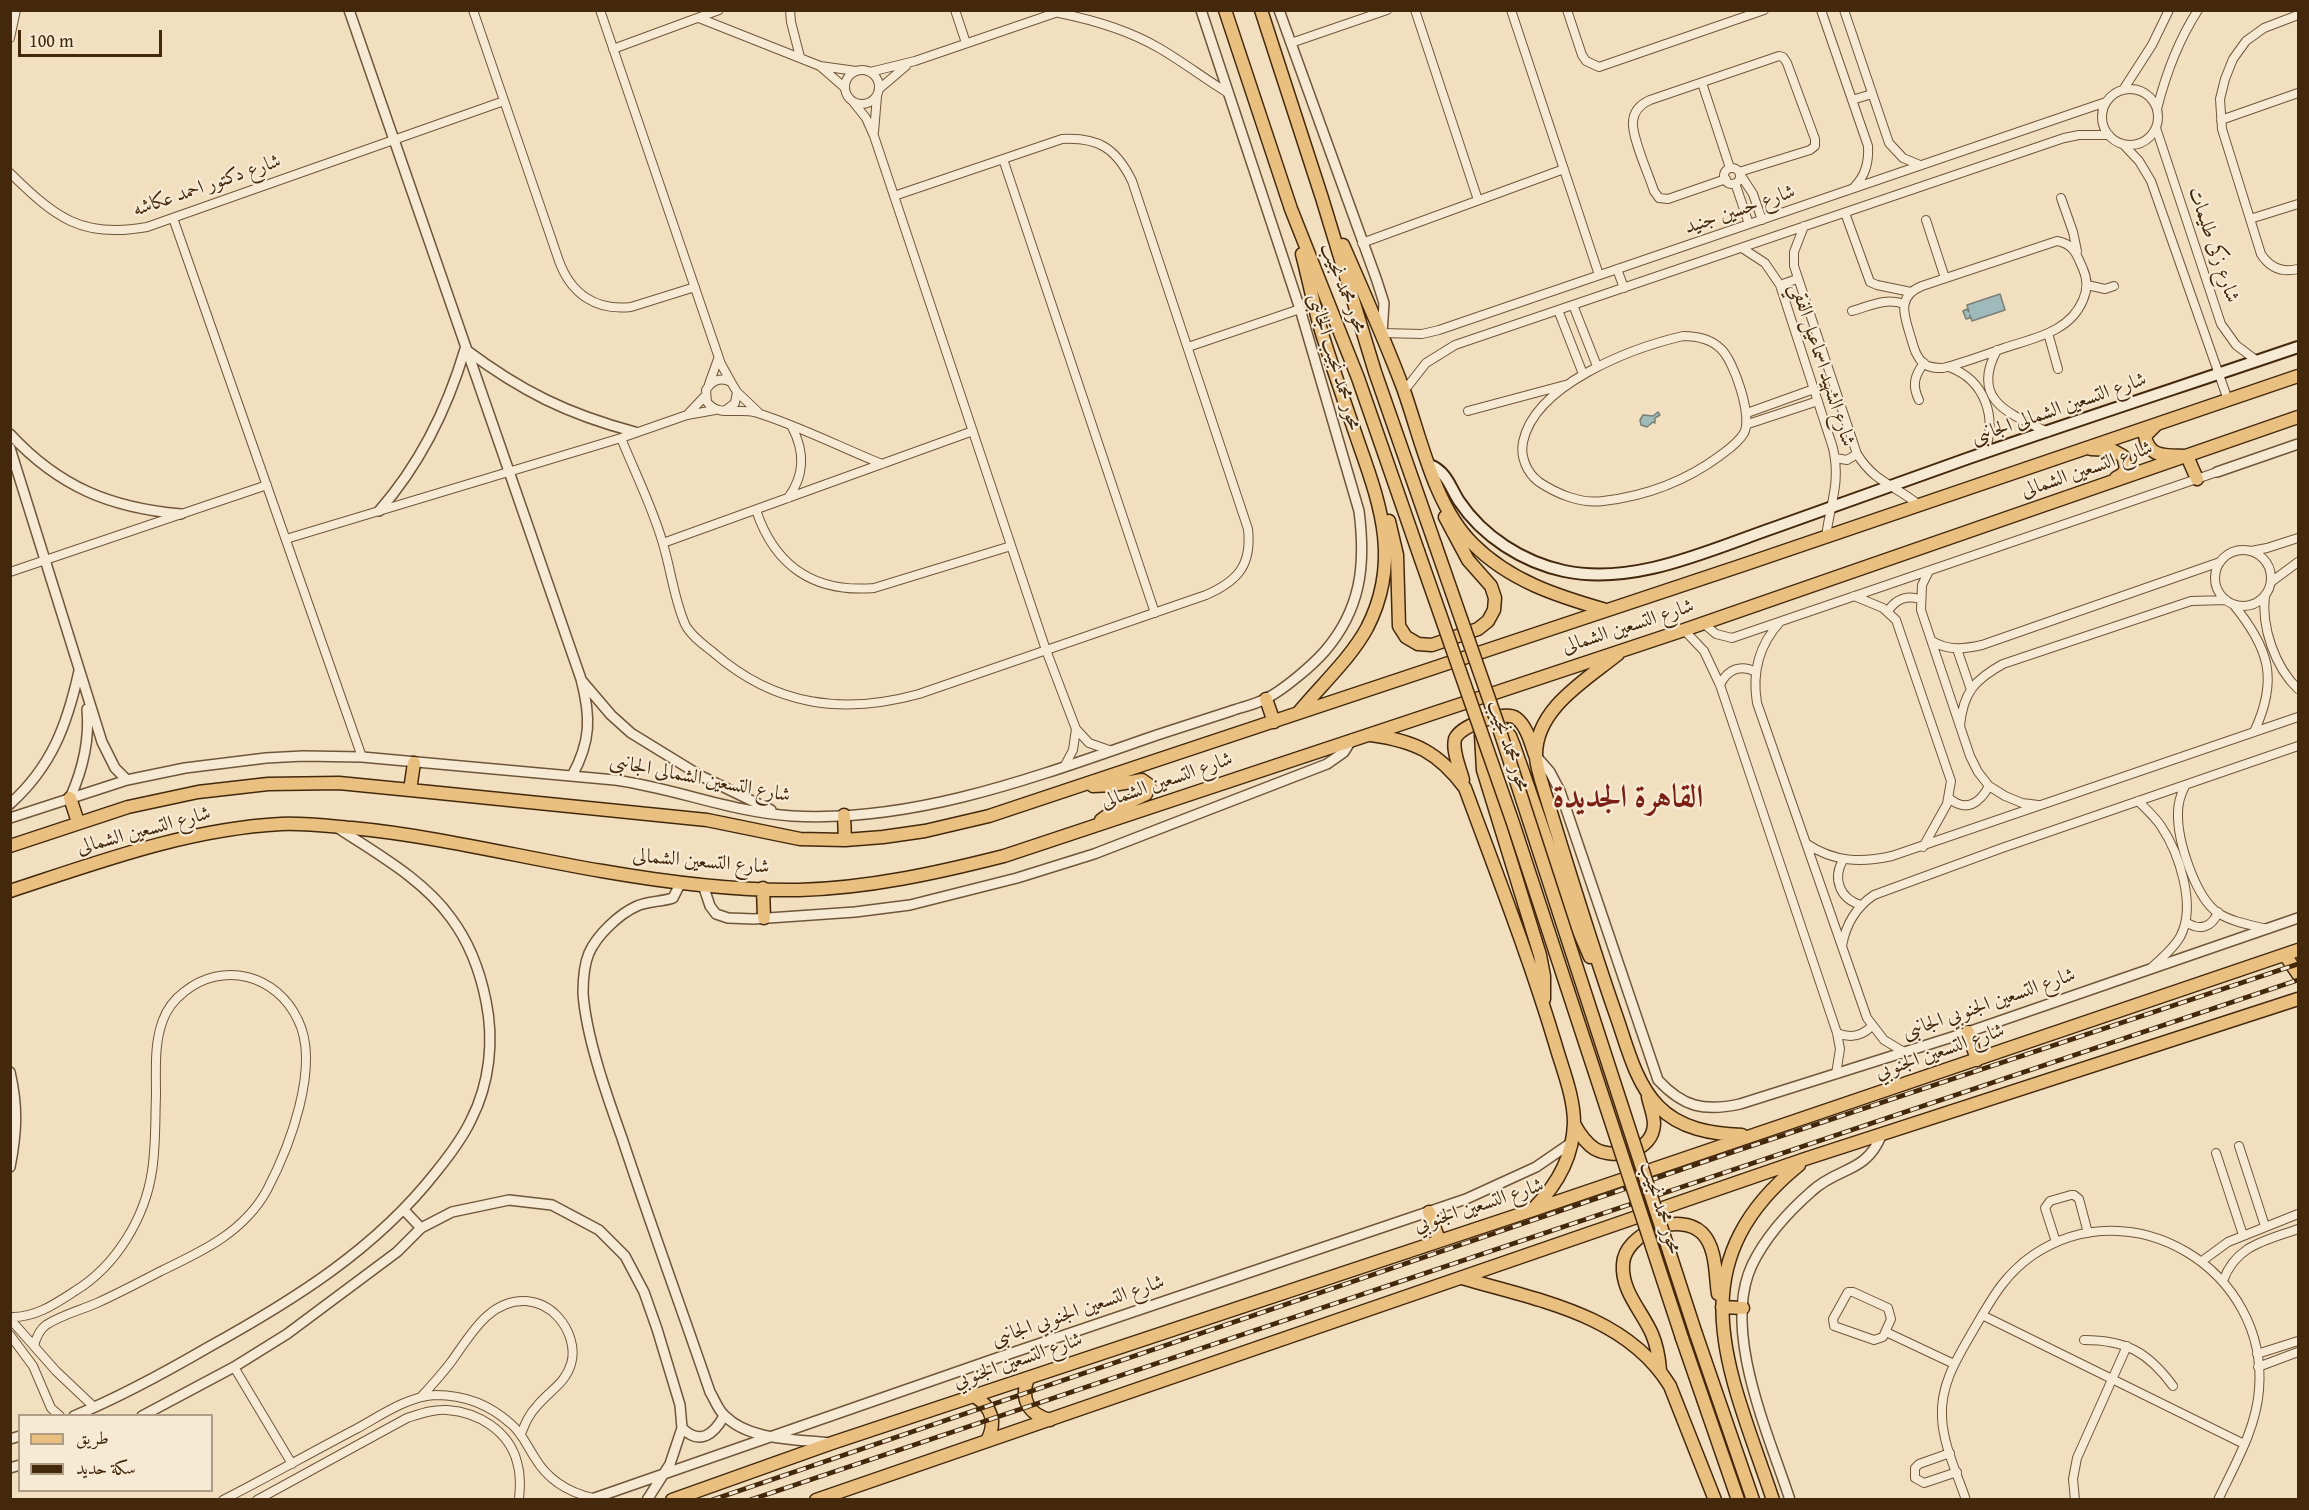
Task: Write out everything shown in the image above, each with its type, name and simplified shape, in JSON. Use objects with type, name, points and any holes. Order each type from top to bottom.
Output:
[{"type":"main road","name":"محور محمد نجيب","points":[[1225,10],[1291,209],[1358,378],[1481,728],[1682,1338],[1738,1500]]},
{"type":"main road","name":"محور محمد نجيب","points":[[1261,10],[1375,372],[1497,722],[1696,1334],[1753,1500]]},
{"type":"main road","points":[[1322,198],[1382,333],[1438,488],[1452,518],[1472,544],[1527,584],[1564,598],[1607,610]]},
{"type":"main road","points":[[1291,209],[1324,341],[1378,498],[1389,521],[1397,555],[1399,626],[1406,637],[1418,644],[1432,645],[1478,629],[1488,621],[1494,610],[1495,598],[1491,586],[1468,560],[1456,539],[1444,515],[1438,488]]},
{"type":"main road","name":"شارع التسعين الشمالى الجانبى","points":[[1430,465],[1443,474],[1459,501],[1475,520],[1507,547],[1524,557],[1551,567],[1592,575],[1622,574],[1650,569],[2298,347]]},
{"type":"main road","name":"شارع التسعين الشمالى","points":[[10,846],[128,807],[198,792],[268,784],[339,783],[707,820],[800,839],[845,840],[925,831],[989,816],[1274,722],[2298,376]]},
{"type":"main road","name":"شارع التسعين الشمالى","points":[[10,891],[138,849],[185,837],[234,828],[283,824],[336,827],[431,838],[603,871],[704,885],[799,890],[876,883],[941,872],[1005,856],[1684,630],[2298,417]]},
{"type":"main road","points":[[2157,424],[2145,436],[2146,445],[2159,455],[2187,456],[2197,479]]},
{"type":"main road","points":[[2084,449],[2112,450],[2123,456],[2126,468],[2123,474],[2110,482]]},
{"type":"main road","points":[[1296,714],[1351,652],[1375,608],[1381,587],[1386,551],[1378,498]]},
{"type":"main road","points":[[1536,756],[1542,727],[1549,714],[1562,700],[1623,650]]},
{"type":"main road","points":[[1266,699],[1274,722]]},
{"type":"main road","points":[[1533,1210],[1548,1194],[1559,1177],[1571,1143],[1574,1124],[1570,1096],[1545,1008],[1465,788],[1455,746],[1460,730],[1503,714],[1511,715],[1519,720],[1536,756],[1540,780],[1606,987],[1637,1073],[1647,1094],[1654,1126],[1650,1137],[1643,1145],[1632,1151],[1606,1154],[1581,1137],[1574,1124]]},
{"type":"main road","points":[[1497,722],[1510,736],[1575,922],[1587,953],[1606,987]]},
{"type":"main road","points":[[1481,728],[1483,770],[1540,954],[1544,976],[1545,1008]]},
{"type":"main road","points":[[1367,734],[1405,742],[1438,758],[1450,767],[1465,788]]},
{"type":"main road","points":[[410,790],[414,763]]},
{"type":"main road","points":[[1079,786],[1113,785],[1142,780],[1149,785],[1146,794],[1119,807],[1090,827]]},
{"type":"main road","points":[[70,798],[78,822]]},
{"type":"main road","points":[[844,815],[845,840]]},
{"type":"main road","points":[[763,888],[764,918]]},
{"type":"main road","name":"شارع التسعين الجنوبي","points":[[672,1500],[832,1443],[1533,1210],[2298,950]]},
{"type":"main road","points":[[2285,955],[2298,974]]},
{"type":"main road","points":[[816,1500],[1805,1159],[2298,999]]},
{"type":"main road","points":[[1968,1032],[1977,1060]]},
{"type":"main road","points":[[1647,1094],[1667,1114],[1692,1128],[1725,1135],[1750,1136]]},
{"type":"main road","points":[[1722,1307],[1724,1281],[1736,1242],[1756,1208],[1783,1178],[1805,1159]]},
{"type":"main road","points":[[1429,1212],[1439,1240]]},
{"type":"main road","points":[[1660,1370],[1658,1350],[1652,1333],[1626,1289],[1622,1275],[1623,1260],[1628,1247],[1637,1237],[1669,1225],[1686,1224],[1701,1232],[1712,1251],[1722,1307],[1728,1363],[1773,1500]]},
{"type":"main road","points":[[1462,1278],[1591,1318],[1628,1341],[1660,1370],[1670,1386],[1715,1500]]},
{"type":"main road","points":[[1722,1307],[1743,1308]]},
{"type":"main road","points":[[1028,1378],[1024,1388],[1025,1400],[1030,1410],[1039,1417],[1050,1420]]},
{"type":"main road","points":[[974,1396],[990,1410],[993,1421],[992,1432],[987,1441]]},
{"type":"street","points":[[10,38],[16,10]]},
{"type":"street","points":[[349,10],[507,472],[581,679],[589,718],[587,739],[572,776]]},
{"type":"street","points":[[473,10],[561,268],[573,288],[594,303],[620,308],[631,307],[695,287]]},
{"type":"street","points":[[600,10],[721,364],[737,392],[762,415]]},
{"type":"street","points":[[613,49],[719,10]]},
{"type":"street","points":[[790,10],[800,57]]},
{"type":"street","points":[[955,10],[966,43]]},
{"type":"street","name":"محور محمد نجيب الجانبى","points":[[1201,10],[1300,309],[1359,511],[1362,537],[1356,600],[1343,628],[1324,652],[1301,673],[1266,699]]},
{"type":"street","points":[[1279,10],[1384,303],[1382,333]]},
{"type":"street","points":[[1291,43],[1387,10]]},
{"type":"street","points":[[1415,10],[1478,200]]},
{"type":"street","points":[[1511,10],[1599,275]]},
{"type":"street","points":[[1567,10],[1582,55],[1586,61],[1599,67],[1764,10]]},
{"type":"street","points":[[1821,10],[1868,147],[1869,156],[1864,174],[1852,189]]},
{"type":"street","points":[[1844,10],[1889,143],[1895,152],[1912,163],[1922,165]]},
{"type":"street","points":[[2123,90],[2152,45],[2169,10]]},
{"type":"street","points":[[2157,109],[2147,94],[2136,89],[2116,92],[2106,102],[2102,116],[2105,129],[2109,135],[2123,144],[2140,143],[2149,137],[2156,128],[2157,109],[2174,54],[2198,10]]},
{"type":"street","points":[[699,18],[820,66],[870,72],[915,61],[1061,12],[1110,25],[1134,35],[1181,61],[1228,93]]},
{"type":"street","points":[[2298,15],[2264,28],[2254,34],[2239,50],[2222,89],[2220,120],[2265,260],[2277,269],[2291,271],[2298,269]]},
{"type":"street","points":[[1726,179],[1668,200],[1659,198],[1654,191],[1633,129],[1634,115],[1644,103],[1779,57],[1786,59],[1815,139],[1815,146],[1740,173]]},
{"type":"street","points":[[854,103],[868,104],[896,73],[915,61]]},
{"type":"street","points":[[820,66],[844,87],[849,99],[866,118],[874,136],[1046,650],[1076,729],[1089,743],[1112,751]]},
{"type":"street","points":[[844,87],[846,80],[856,71]]},
{"type":"street","points":[[870,72],[875,76],[879,92],[874,116],[874,136]]},
{"type":"street","points":[[1701,83],[1730,168]]},
{"type":"street","points":[[2220,120],[2298,93]]},
{"type":"street","points":[[1852,100],[1872,94]]},
{"type":"street","name":"شارع دكتور احمد عكاشه","points":[[10,173],[43,205],[62,218],[103,231],[125,231],[147,227],[504,101]]},
{"type":"street","name":"شارع حسين جنيد","points":[[1382,333],[1422,334],[1439,330],[2106,102]]},
{"type":"street","name":"شارع زكى طليمات","points":[[2156,128],[2221,324],[2236,345],[2257,361]]},
{"type":"street","name":"شارع حسين جنيد","points":[[1404,391],[1426,363],[1444,350],[2064,138],[2079,135],[2109,135]]},
{"type":"street","points":[[621,438],[663,543],[686,626],[734,669],[755,682],[801,699],[857,706],[888,702],[919,694],[1206,595],[1230,583],[1242,567],[1250,542],[1248,529],[1132,180],[1124,165],[1112,152],[1097,142],[1080,138],[1062,139],[894,196]]},
{"type":"street","name":"شارع زكى طليمات","points":[[2123,144],[2139,161],[2151,181],[2228,400]]},
{"type":"street","points":[[1003,159],[1155,613]]},
{"type":"street","points":[[1730,168],[1740,173],[1753,194],[1762,220]]},
{"type":"street","points":[[1730,168],[1725,173],[1726,179],[1730,183],[1735,183]]},
{"type":"street","points":[[1362,243],[1564,169]]},
{"type":"street","points":[[1735,183],[1740,173]]},
{"type":"street","points":[[1735,183],[1749,224]]},
{"type":"street","points":[[2061,198],[2073,232],[2077,254]]},
{"type":"street","points":[[2250,219],[2298,204]]},
{"type":"street","points":[[1845,213],[1870,282],[1877,285],[1911,292],[1945,278],[2057,241],[2072,247],[2077,254],[2086,275],[2087,285],[2086,294],[2076,314],[2068,322],[2048,333],[1949,367],[1936,368],[1924,363],[1916,352],[1904,314],[1904,304],[1911,292]]},
{"type":"street","points":[[173,218],[362,757]]},
{"type":"street","points":[[1926,220],[1945,278]]},
{"type":"street","name":"شارع الشهيد اسماعيل الفقي","points":[[1804,226],[1794,252],[1797,279],[1857,453],[1871,472],[1890,486],[1908,495],[1919,505]]},
{"type":"street","name":"شارع الشهيد اسماعيل الفقي","points":[[1742,248],[1765,263],[1780,285],[1835,458],[1836,486],[1826,537]]},
{"type":"street","points":[[1617,269],[1624,288]]},
{"type":"street","points":[[1780,285],[1797,279]]},
{"type":"street","points":[[2087,285],[2105,289],[2114,286]]},
{"type":"street","points":[[1852,311],[1890,301],[1904,304]]},
{"type":"street","points":[[1573,305],[1597,366]]},
{"type":"street","points":[[1188,347],[1300,309]]},
{"type":"street","points":[[1558,310],[1583,374]]},
{"type":"street","points":[[2048,333],[2058,369]]},
{"type":"street","points":[[1696,336],[1720,347],[1728,357],[1747,413],[1748,424],[1739,440],[1724,453],[1668,486],[1622,499],[1595,502],[1570,498],[1534,478],[1525,464],[1522,448],[1525,432],[1540,409],[1583,374],[1597,366],[1658,342],[1696,336]]},
{"type":"street","points":[[465,349],[528,392],[562,409],[635,432]]},
{"type":"street","points":[[379,511],[402,484],[427,444],[455,384],[465,349]]},
{"type":"street","points":[[1997,350],[1987,379],[1995,400],[2012,415],[2048,432]]},
{"type":"street","points":[[687,415],[705,396],[714,375],[719,354]]},
{"type":"street","points":[[1919,400],[1914,381],[1924,363]]},
{"type":"street","points":[[1949,367],[1965,374],[1975,383],[1986,405],[1990,424],[1984,453]]},
{"type":"street","points":[[709,385],[720,379],[731,382]]},
{"type":"street","points":[[1975,383],[1987,379]]},
{"type":"street","points":[[1468,411],[1568,385]]},
{"type":"street","points":[[1747,413],[1814,389]]},
{"type":"street","points":[[726,411],[735,404],[737,392]]},
{"type":"street","points":[[705,396],[710,407],[715,410]]},
{"type":"street","points":[[1986,405],[1995,400]]},
{"type":"street","points":[[1748,424],[1818,401]]},
{"type":"street","points":[[286,539],[621,438],[687,415],[715,410],[738,410],[762,415],[882,464]]},
{"type":"street","points":[[788,499],[800,476],[802,464],[802,451],[792,427]]},
{"type":"street","points":[[663,543],[973,431]]},
{"type":"street","points":[[10,434],[53,474],[83,491],[125,506],[147,511],[181,514]]},
{"type":"street","points":[[1703,623],[1716,634],[1732,638],[2298,444]]},
{"type":"street","points":[[10,448],[86,695],[107,754],[115,768],[127,780]]},
{"type":"street","points":[[1835,458],[1847,460],[1857,453]]},
{"type":"street","points":[[10,572],[267,485]]},
{"type":"street","points":[[756,510],[762,529],[784,561],[817,582],[836,588],[855,590],[874,588],[1011,546]]},
{"type":"street","points":[[1932,640],[1941,646],[1957,649],[1982,645],[2220,562],[2233,552],[2267,549],[2298,538]]},
{"type":"street","points":[[2251,551],[2258,554],[2269,566],[2271,582]]},
{"type":"street","points":[[2220,562],[2215,583],[2219,592],[2256,636],[2267,666],[2267,700],[2254,732]]},
{"type":"street","points":[[2298,562],[2271,582],[2265,595],[2266,623],[2279,662],[2284,673],[2298,689]]},
{"type":"street","points":[[1929,571],[1922,585],[1921,610],[1970,756],[1989,786],[2022,803],[2040,805]]},
{"type":"street","points":[[1960,726],[1966,697],[1988,672],[2003,664],[2191,601],[2250,605],[2265,595]]},
{"type":"street","points":[[1854,596],[1888,611],[1899,625],[1951,781],[1949,798],[1923,847]]},
{"type":"street","points":[[1888,611],[1904,598],[1920,599]]},
{"type":"street","points":[[1780,621],[1764,644],[1756,672],[1757,703],[1867,1018],[1892,1046],[1905,1052]]},
{"type":"street","points":[[1684,630],[1704,651],[1720,685],[1837,1033],[1840,1049],[1836,1074]]},
{"type":"street","points":[[1957,649],[1971,690]]},
{"type":"street","points":[[1720,685],[1732,670],[1744,668],[1756,672]]},
{"type":"street","points":[[10,804],[26,790],[46,763],[62,733],[79,669]]},
{"type":"street","points":[[581,679],[611,715],[631,733],[701,776],[781,815]]},
{"type":"street","points":[[70,798],[81,775],[87,749],[86,695]]},
{"type":"street","name":"شارع التسعين الشمالى الجانبى","points":[[10,818],[127,780],[185,768],[303,756],[362,757],[615,780],[651,786],[728,806],[781,815],[844,815],[925,805],[978,794],[1064,768],[1266,699]]},
{"type":"street","points":[[1807,844],[1824,854],[1843,860],[1868,861],[1923,847],[2298,717]]},
{"type":"street","points":[[1064,768],[1073,750],[1076,729]]},
{"type":"street","points":[[704,885],[710,906],[716,914],[728,918],[855,912],[910,905],[981,888],[1121,844],[1327,764],[1339,757],[1352,740]]},
{"type":"street","points":[[1842,946],[1846,927],[1861,905],[1874,895],[2298,746]]},
{"type":"street","name":"شارع التسعين الجنوبي الجانبى","points":[[1536,756],[1550,772],[1560,791],[1658,1080],[1671,1094],[1687,1103],[1705,1108],[1722,1108],[1740,1104],[1968,1032],[2298,918]]},
{"type":"street","points":[[1949,798],[1960,805],[1972,805],[1983,798],[1989,786]]},
{"type":"street","points":[[2185,786],[2179,803],[2179,833],[2200,892],[2207,903],[2227,918],[2267,929]]},
{"type":"street","points":[[2138,801],[2154,817],[2170,842],[2188,899],[2186,922],[2173,947],[2151,968]]},
{"type":"street","points":[[10,1318],[95,1411],[281,1305],[349,1259],[404,1210],[453,1150],[472,1119],[482,1094],[488,1068],[490,1041],[489,1015],[484,988],[467,940],[450,916],[429,893],[392,863],[336,827]]},
{"type":"street","points":[[1843,860],[1838,876],[1840,888],[1850,901],[1861,905]]},
{"type":"street","points":[[681,882],[673,898],[639,905],[621,917],[601,936],[587,960],[583,994],[608,1097],[711,1392],[724,1416],[746,1429],[773,1436],[832,1443]]},
{"type":"street","points":[[2186,922],[2200,928],[2208,926],[2215,920],[2218,912]]},
{"type":"street","points":[[10,1318],[36,1314],[83,1286],[106,1266],[135,1224],[146,1199],[152,1173],[155,1146],[157,1038],[164,1017],[176,999],[192,985],[212,977],[231,975],[259,980],[274,989],[290,1004],[300,1023],[305,1064],[302,1091],[291,1139],[258,1206],[226,1237],[195,1255],[102,1301],[47,1324],[37,1336],[34,1346]]},
{"type":"street","points":[[1837,1033],[1848,1036],[1859,1035],[1872,1026]]},
{"type":"street","points":[[10,1072],[16,1099],[16,1133],[10,1167]]},
{"type":"street","points":[[1790,1500],[1754,1392],[1745,1353],[1743,1308],[1751,1267],[1767,1239],[1791,1210],[1819,1185],[1868,1158],[1881,1136]]},
{"type":"street","name":"شارع التسعين الجنوبي الجانبى","points":[[591,1499],[1466,1199],[1528,1171],[1571,1143]]},
{"type":"street","points":[[2239,1146],[2265,1226]]},
{"type":"street","points":[[2216,1153],[2243,1235]]},
{"type":"street","points":[[2056,1242],[2045,1208],[2050,1202],[2071,1196],[2077,1196],[2079,1199],[2088,1233]]},
{"type":"street","points":[[146,1414],[234,1367],[287,1334],[397,1252],[421,1228],[452,1212],[510,1200],[552,1205],[599,1230],[625,1256],[644,1292],[680,1405],[682,1428],[677,1448],[665,1473],[647,1500]]},
{"type":"street","points":[[404,1210],[421,1228]]},
{"type":"street","points":[[2202,1261],[2218,1248],[2243,1235],[2298,1214]]},
{"type":"street","points":[[2223,1281],[2227,1271],[2241,1253],[2251,1246],[2298,1229]]},
{"type":"street","points":[[1966,1500],[1944,1436],[1942,1408],[1947,1381],[1954,1364],[2000,1284],[2033,1256],[2056,1242],[2088,1233],[2112,1231],[2159,1238],[2202,1261],[2223,1281],[2246,1318],[2257,1354],[2259,1388],[2256,1417],[2218,1500]]},
{"type":"street","points":[[1854,1292],[1888,1308],[1892,1319],[1886,1332],[1884,1337],[1874,1340],[1836,1328],[1833,1319],[1845,1294],[1854,1292]]},
{"type":"street","points":[[421,1398],[487,1316],[510,1302],[524,1301],[538,1304],[557,1316],[566,1328],[573,1356],[563,1380],[533,1410],[521,1434]]},
{"type":"street","points":[[1982,1315],[2244,1444]]},
{"type":"street","points":[[1886,1332],[1954,1364]]},
{"type":"street","points":[[10,1335],[33,1366],[51,1408],[58,1414]]},
{"type":"street","points":[[2084,1340],[2106,1340],[2127,1346],[2145,1355],[2173,1386]]},
{"type":"street","points":[[2257,1354],[2298,1341]]},
{"type":"street","points":[[2075,1500],[2073,1479],[2077,1458],[2127,1346]]},
{"type":"street","points":[[2258,1367],[2298,1352]]},
{"type":"street","points":[[234,1367],[292,1464]]},
{"type":"street","points":[[223,1500],[388,1412],[421,1398],[435,1395],[480,1403],[494,1410],[521,1434],[543,1470],[553,1480],[578,1495],[591,1499]]},
{"type":"street","points":[[257,1500],[406,1418],[426,1411],[447,1410],[484,1420],[510,1444],[517,1461],[520,1479],[519,1500]]},
{"type":"street","points":[[682,1428],[688,1434],[697,1437],[706,1436],[713,1432],[724,1416]]},
{"type":"street","points":[[340,1437],[349,1451]]},
{"type":"street","points":[[1950,1453],[1918,1464],[1913,1473],[1915,1478],[1924,1483],[1957,1472]]},
{"type":"water","points":[[2000,294],[2005,310],[1972,321],[1970,315],[1970,318],[1966,319],[1963,311],[1967,309],[1969,312],[1967,305]]},
{"type":"water","points":[[1658,412],[1660,415],[1655,418],[1655,423],[1647,427],[1641,425],[1640,420],[1643,415],[1653,416]]},
{"type":"railway","points":[[712,1500],[1721,1156],[2298,964]]},
{"type":"railway","points":[[750,1500],[2298,980]]},
{"type":"district","name":"القاهرة الجديدة","points":[[1628,799]]}]
